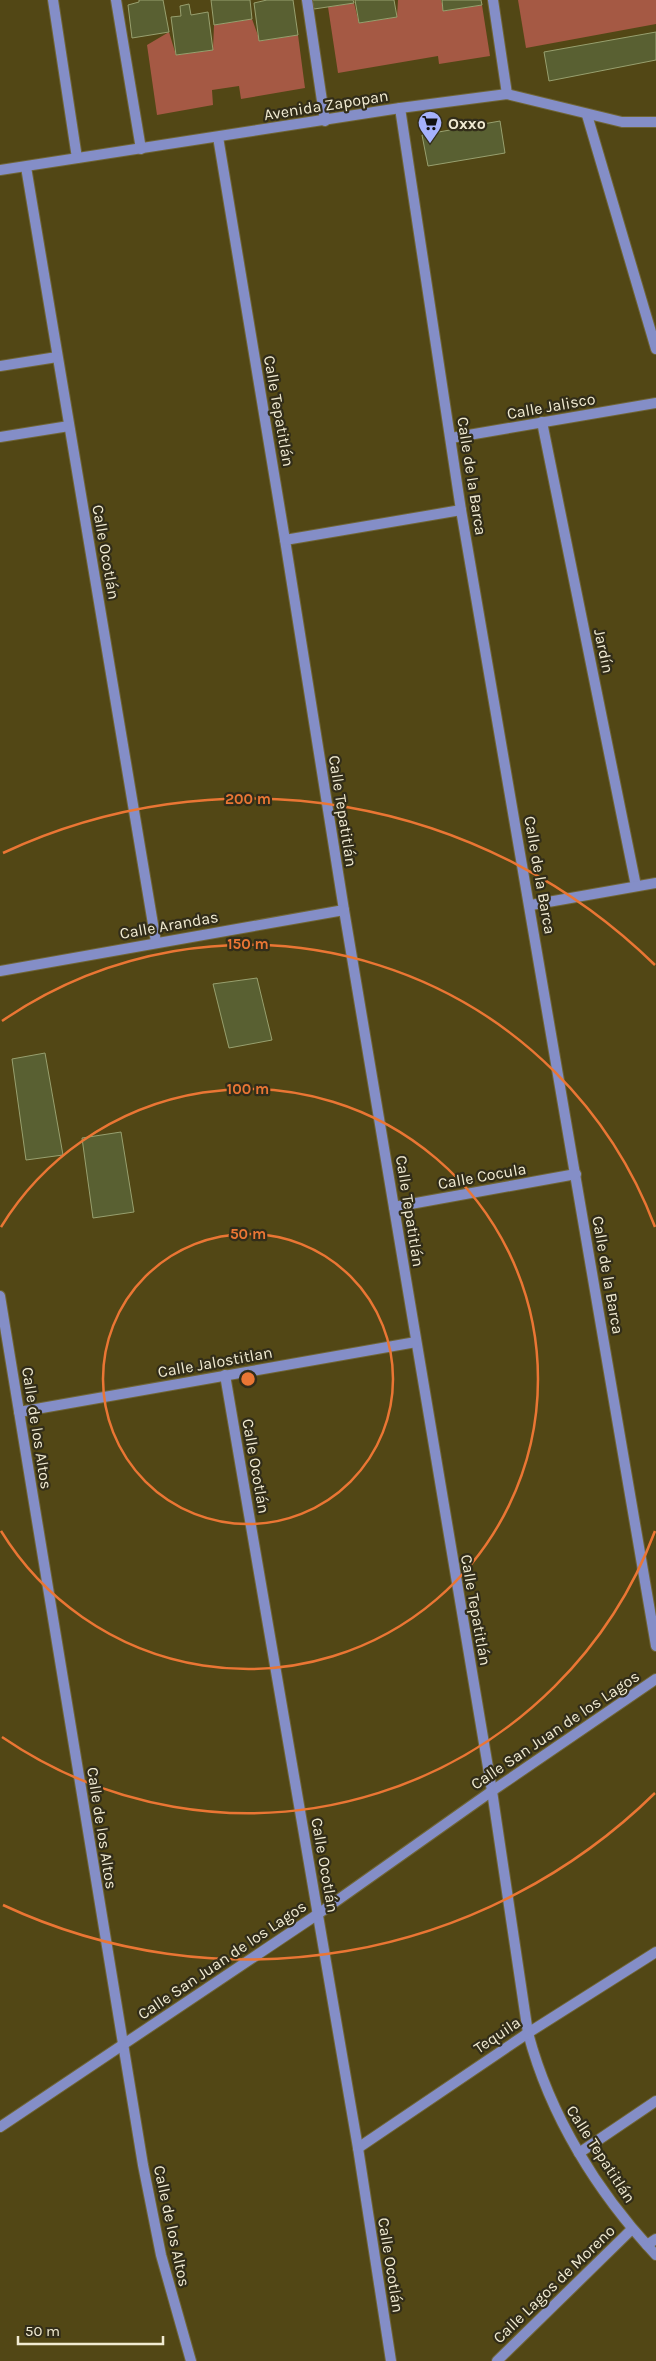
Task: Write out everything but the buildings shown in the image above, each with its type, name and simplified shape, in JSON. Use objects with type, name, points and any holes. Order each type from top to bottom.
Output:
[{"type":"street","points":[[53,0],[78,158]]},
{"type":"street","points":[[116,0],[141,149]]},
{"type":"street","points":[[307,0],[325,121]]},
{"type":"street","points":[[493,0],[507,94]]},
{"type":"street","name":"Avenida Zapopan","points":[[0,170],[400,108],[507,94],[622,122],[656,122]]},
{"type":"street","name":"Calle de la Barca","points":[[400,108],[461,510],[656,1646]]},
{"type":"street","points":[[588,114],[656,349]]},
{"type":"street","name":"Calle Tepatitlán","points":[[218,137],[344,910],[492,1791],[528,2033],[537,2068],[553,2107],[579,2153],[632,2229],[656,2255]]},
{"type":"street","name":"Calle Ocotlán","points":[[26,167],[156,942]]},
{"type":"street","points":[[0,366],[57,357]]},
{"type":"street","name":"Calle Jalisco","points":[[451,438],[656,403]]},
{"type":"street","name":"Jardín","points":[[542,422],[636,886]]},
{"type":"street","points":[[0,437],[69,426]]},
{"type":"street","points":[[285,540],[461,510]]},
{"type":"street","points":[[530,904],[656,883]]},
{"type":"street","name":"Calle Arandas","points":[[0,971],[344,910]]},
{"type":"street","name":"Calle Cocula","points":[[394,1207],[576,1174]]},
{"type":"street","name":"Calle de los Altos","points":[[0,1296],[122,2045],[161,2255],[192,2361]]},
{"type":"street","name":"Calle Jalostitlan","points":[[19,1412],[416,1342]]},
{"type":"street","name":"Calle Ocotlán","points":[[225,1375],[358,2148],[391,2361]]},
{"type":"street","name":"Calle San Juan de los Lagos","points":[[0,2127],[318,1914],[492,1791],[656,1679]]},
{"type":"street","name":"Tequila","points":[[358,2148],[528,2033],[656,1952]]},
{"type":"street","points":[[579,2153],[656,2101]]},
{"type":"street","name":"Calle Lagos de Moreno","points":[[497,2361],[632,2229]]},
{"type":"street","points":[[647,2245],[656,2239]]},
{"type":"shaded area","points":[[398,0],[441,0],[444,11],[482,5],[490,56],[439,64],[438,56],[338,73],[328,7],[354,3],[359,23],[397,17]]},
{"type":"shaded area","points":[[518,0],[656,0],[656,24],[526,48]]},
{"type":"shaded area","points":[[252,19],[260,41],[298,35],[305,88],[241,99],[239,86],[212,90],[213,105],[157,115],[147,45],[169,32],[176,55],[213,50],[214,25]]},
{"type":"place","name":"Oxxo","points":[[430,144]]}]
